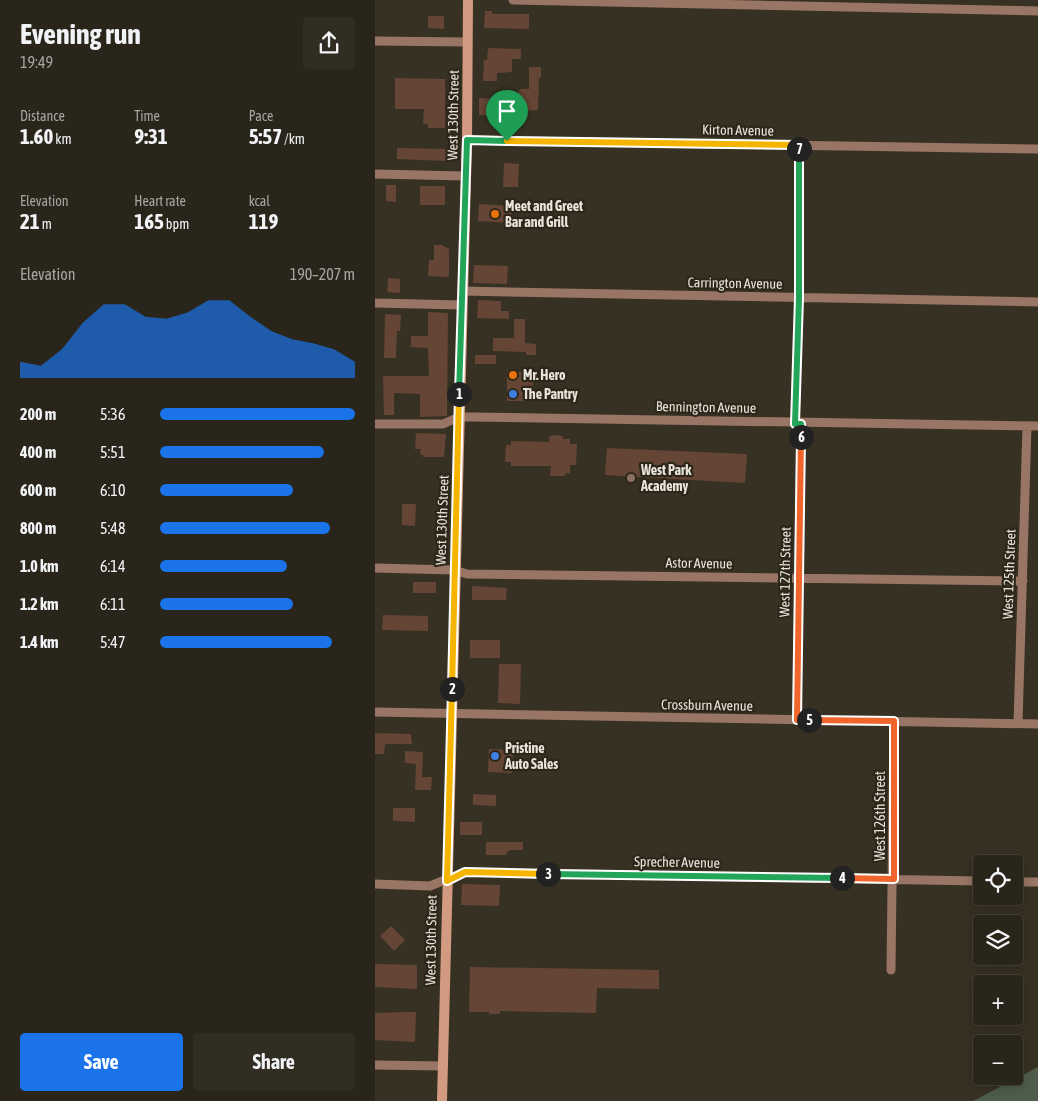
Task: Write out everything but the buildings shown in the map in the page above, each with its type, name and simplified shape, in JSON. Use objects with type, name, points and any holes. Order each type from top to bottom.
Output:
[{"type":"main road","name":"West 130th Street","points":[[442,1101],[454,570],[467,140],[468,0]]},
{"type":"street","points":[[513,0],[1038,11]]},
{"type":"street","points":[[375,41],[467,42]]},
{"type":"street","name":"Kirton Avenue","points":[[467,140],[1038,149]]},
{"type":"street","name":"West 127th Street","points":[[797,720],[799,578],[799,145]]},
{"type":"street","points":[[375,174],[465,176]]},
{"type":"street","name":"Carrington Avenue","points":[[462,291],[1038,302]]},
{"type":"street","points":[[375,303],[461,305]]},
{"type":"street","name":"Bennington Avenue","points":[[375,424],[443,424],[459,418],[1038,426]]},
{"type":"street","name":"West 125th Street","points":[[1018,723],[1027,426]]},
{"type":"street","name":"Astor Avenue","points":[[375,568],[454,570],[467,574],[1023,581]]},
{"type":"street","name":"Crossburn Avenue","points":[[375,712],[1038,724]]},
{"type":"street","name":"West 126th Street","points":[[891,970],[894,879],[894,721]]},
{"type":"street","name":"Sprecher Avenue","points":[[375,884],[430,886],[447,881],[465,872],[973,881]]},
{"type":"street","points":[[1023,882],[1038,882]]},
{"type":"street","points":[[375,1065],[443,1066]]},
{"type":"green space","points":[[1038,1067],[1038,1101],[973,1101],[1004,1085],[1023,1085],[1023,1075]]},
{"type":"place","name":"Meet and Greet Bar and Grill","points":[[495,214]]},
{"type":"place","name":"Mr. Hero","points":[[513,375]]},
{"type":"place","name":"The Pantry","points":[[513,394]]},
{"type":"place","name":"West Park Academy","points":[[631,478]]},
{"type":"place","name":"Pristine Auto Sales","points":[[495,756]]},
{"type":"route","points":[[467,140],[507,141],[799,145],[799,298],[795,424],[801,424],[797,720],[894,721],[894,879],[465,872],[447,881],[461,305],[467,140]]}]
